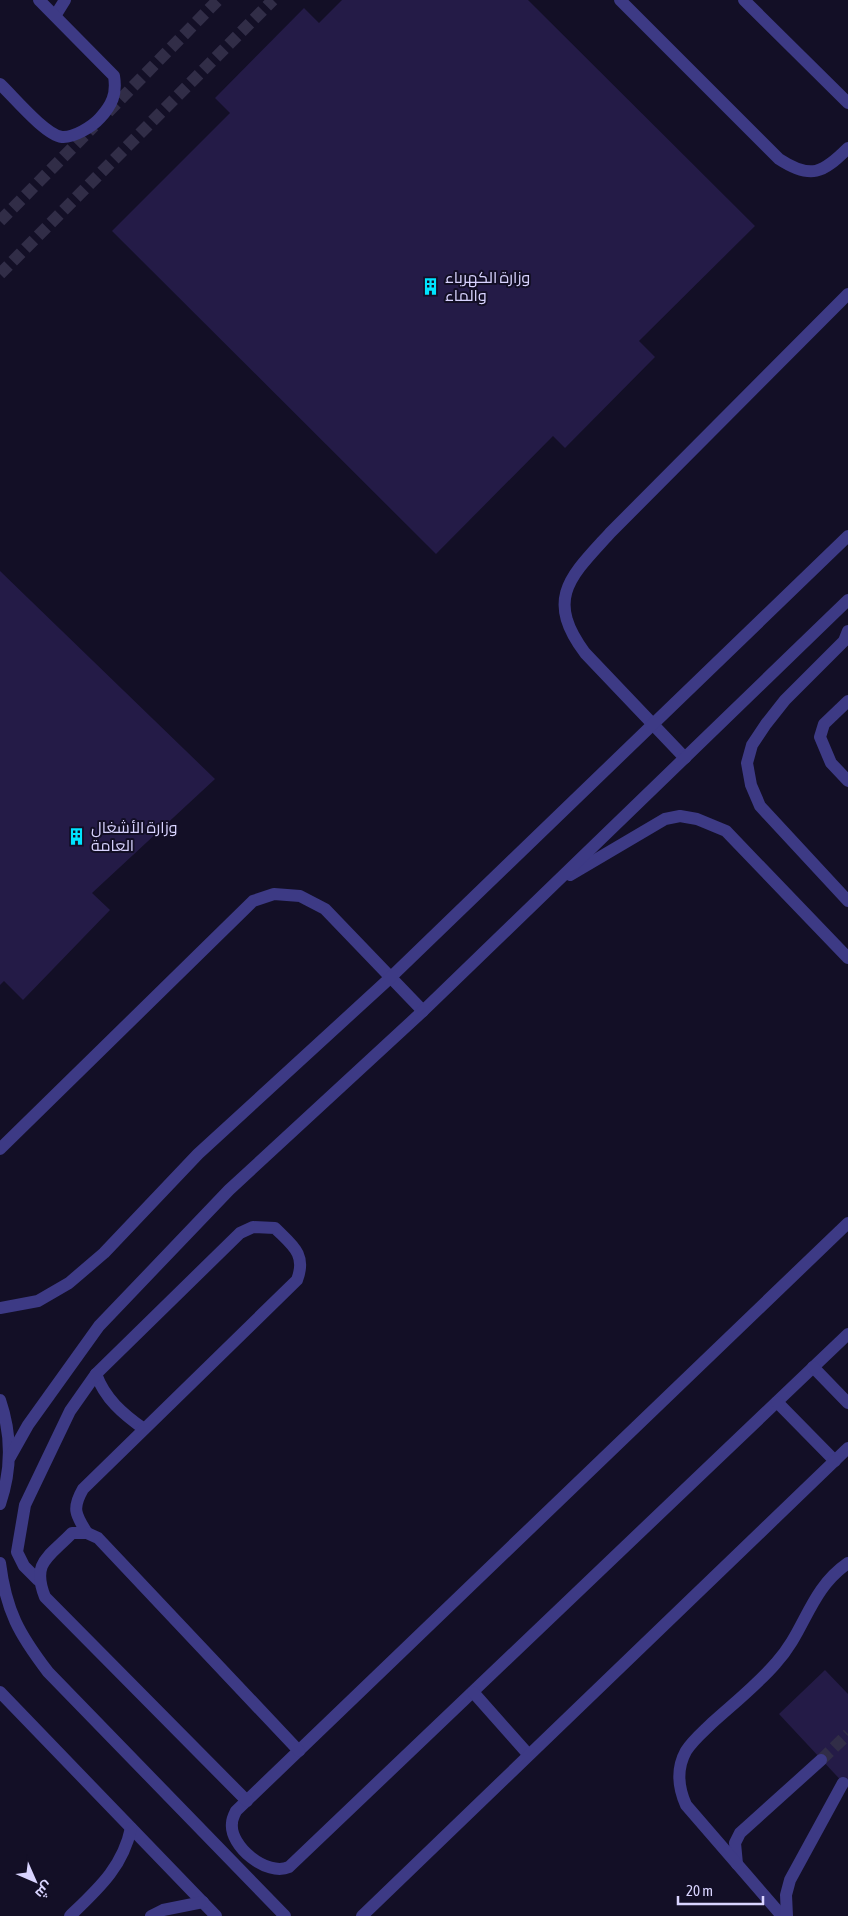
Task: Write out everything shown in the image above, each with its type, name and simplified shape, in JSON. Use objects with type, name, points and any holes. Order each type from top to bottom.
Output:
[{"type":"street","points":[[0,84],[48,131],[62,137],[77,134],[98,120],[112,104],[116,88],[114,76],[39,0]]},
{"type":"street","points":[[55,16],[65,0]]},
{"type":"street","points":[[620,0],[779,159],[796,170],[816,172],[831,165],[848,148]]},
{"type":"street","points":[[744,0],[848,103]]},
{"type":"street","points":[[685,758],[585,653],[572,635],[564,610],[565,590],[575,572],[610,533],[848,294]]},
{"type":"street","points":[[0,1308],[38,1300],[69,1283],[104,1252],[198,1154],[390,978],[848,536]]},
{"type":"street","points":[[10,1457],[28,1425],[76,1356],[118,1304],[229,1190],[423,1011],[848,600]]},
{"type":"street","points":[[848,631],[844,641],[785,700],[766,724],[752,745],[747,763],[751,785],[760,806],[848,901]]},
{"type":"street","points":[[848,701],[824,724],[820,737],[831,763],[848,781]]},
{"type":"street","points":[[549,888],[665,819],[680,816],[697,819],[726,830],[848,958]]},
{"type":"street","points":[[0,1149],[253,901],[274,894],[300,896],[326,909],[423,1011]]},
{"type":"street","points":[[848,1223],[246,1801],[236,1811],[231,1823],[234,1837],[262,1866],[282,1870],[289,1867],[848,1334]]},
{"type":"street","points":[[87,1533],[79,1520],[75,1507],[80,1494],[296,1280],[301,1269],[296,1250],[275,1228],[253,1227],[240,1233],[96,1374],[70,1411],[25,1505],[17,1552],[24,1566],[38,1580],[45,1597],[246,1801]]},
{"type":"street","points":[[813,1367],[848,1403]]},
{"type":"street","points":[[96,1374],[102,1390],[117,1407],[144,1429]]},
{"type":"street","points":[[0,1400],[7,1420],[10,1457],[6,1486],[0,1504]]},
{"type":"street","points":[[777,1402],[835,1461]]},
{"type":"street","points":[[362,1916],[528,1754],[848,1448]]},
{"type":"street","points":[[38,1580],[42,1564],[72,1533],[87,1533],[98,1538],[299,1751]]},
{"type":"street","points":[[0,1563],[3,1588],[13,1620],[28,1647],[48,1672],[286,1916]]},
{"type":"street","points":[[782,1916],[686,1805],[680,1792],[681,1762],[687,1749],[696,1738],[776,1664],[802,1626],[821,1587],[835,1572],[848,1563]]},
{"type":"street","points":[[0,1692],[216,1916]]},
{"type":"street","points":[[473,1692],[528,1754]]},
{"type":"street","points":[[737,1864],[735,1843],[740,1833],[821,1760]]},
{"type":"street","points":[[787,1916],[786,1895],[790,1880],[844,1783]]},
{"type":"street","points":[[70,1916],[112,1873],[128,1844],[131,1828]]},
{"type":"street","points":[[151,1916],[163,1910],[203,1902]]},
{"type":"building","name":"وزارة الكهرباء والماء","points":[[342,0],[528,0],[755,226],[639,341],[655,357],[565,448],[553,436],[436,554],[112,231],[230,113],[215,98],[304,8],[319,23]]},
{"type":"building","name":"وزارة الأشغال العامة","points":[[0,571],[215,779],[92,893],[110,910],[23,1000],[4,981],[0,985]]},
{"type":"building","points":[[825,1670],[848,1694],[848,1788],[779,1714]]},
{"type":"tunnel","points":[[108,112],[218,0]]},
{"type":"tunnel","points":[[0,274],[273,0]]},
{"type":"tunnel","points":[[0,221],[94,126]]},
{"type":"tunnel","points":[[821,1760],[848,1734]]},
{"type":"place","name":"وزارة الكهرباء والماء","points":[[431,286]]},
{"type":"place","name":"وزارة الأشغال العامة","points":[[77,836]]}]
